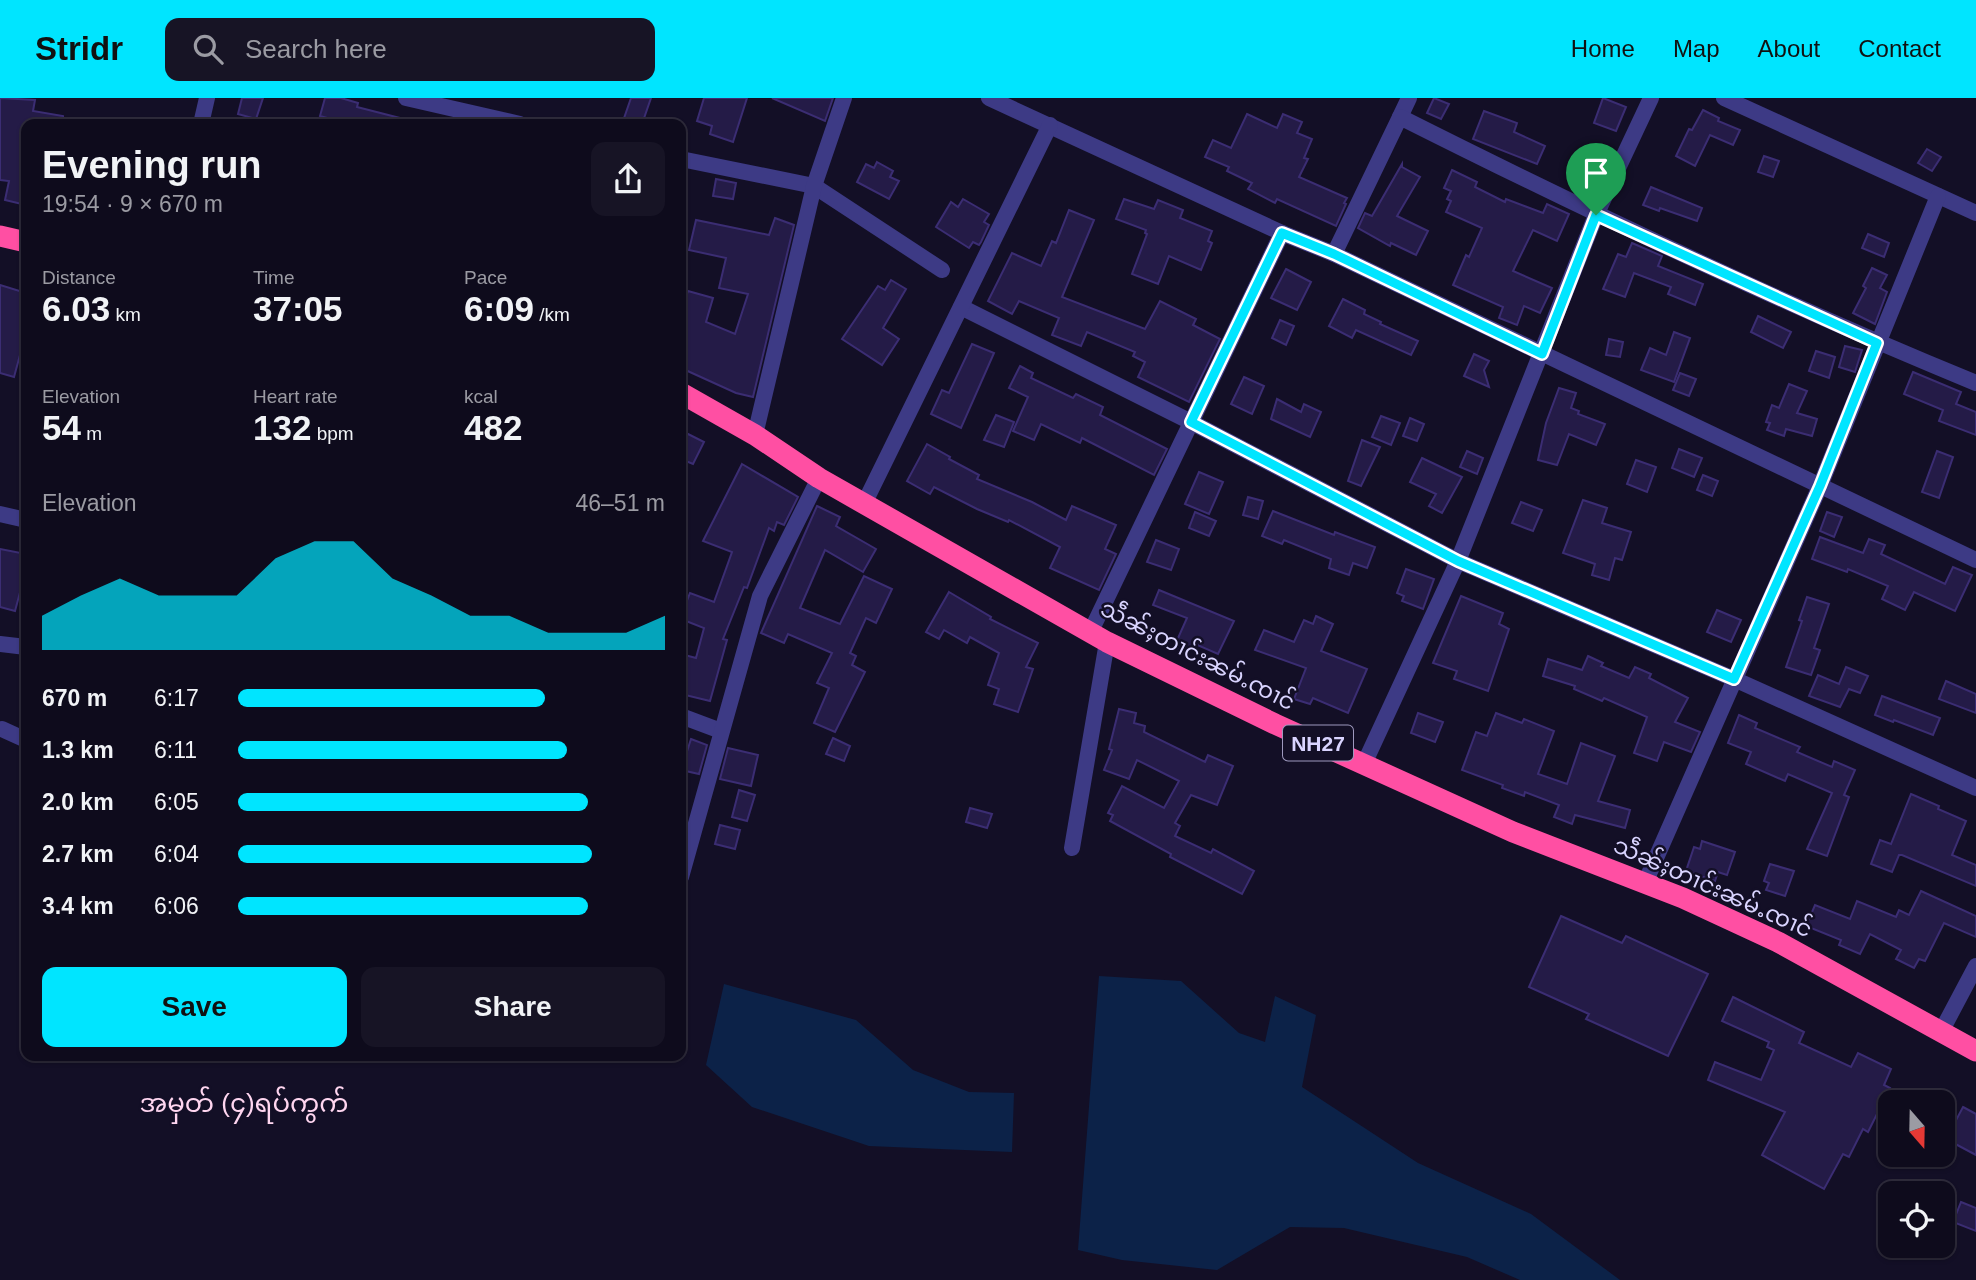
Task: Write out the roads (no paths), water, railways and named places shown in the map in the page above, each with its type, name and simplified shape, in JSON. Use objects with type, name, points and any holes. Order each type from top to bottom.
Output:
[{"type":"highway","points":[[0,236],[21,241]]},
{"type":"highway","name":"သဵၼ်ႈတၢင်းၼမ်ႉၸၢင်","points":[[686,396],[755,435],[819,478],[1099,636],[1275,724],[1513,832],[1683,898],[1778,942],[1976,1051]]},
{"type":"street","points":[[202,119],[207,98]]},
{"type":"street","points":[[755,435],[814,186],[844,98]]},
{"type":"street","points":[[989,98],[1282,233],[1334,254],[1976,560]]},
{"type":"street","points":[[1334,254],[1409,98]]},
{"type":"street","points":[[1364,764],[1458,561],[1596,215],[1651,98]]},
{"type":"street","points":[[1724,98],[1976,213]]},
{"type":"street","points":[[411,99],[498,119]]},
{"type":"street","points":[[1400,117],[1596,215],[1877,343],[1976,383]]},
{"type":"street","points":[[864,504],[1050,125]]},
{"type":"street","points":[[686,160],[814,186],[942,270]]},
{"type":"street","points":[[1645,883],[1820,486],[1938,196]]},
{"type":"street","points":[[1072,848],[1099,636],[1191,422],[1282,233]]},
{"type":"street","points":[[961,307],[1191,422],[1458,561],[1734,679],[1976,788]]},
{"type":"street","points":[[686,859],[761,596],[819,478]]},
{"type":"street","points":[[0,514],[21,519]]},
{"type":"street","points":[[0,644],[21,646]]},
{"type":"street","points":[[686,718],[721,731]]},
{"type":"street","points":[[2,729],[21,738]]},
{"type":"street","points":[[1941,1032],[1976,966]]},
{"type":"water","points":[[1099,976],[1181,981],[1239,1033],[1265,1042],[1275,996],[1316,1015],[1302,1087],[1418,1163],[1531,1214],[1620,1280],[1520,1280],[1467,1257],[1344,1228],[1290,1227],[1217,1270],[1122,1260],[1078,1250]]},
{"type":"water","points":[[724,984],[856,1020],[913,1070],[969,1092],[1014,1093],[1012,1152],[869,1146],[752,1107],[706,1065]]},
{"type":"district","name":"အမှတ် (၄)ရပ်ကွက်","points":[[244,1103]]}]
